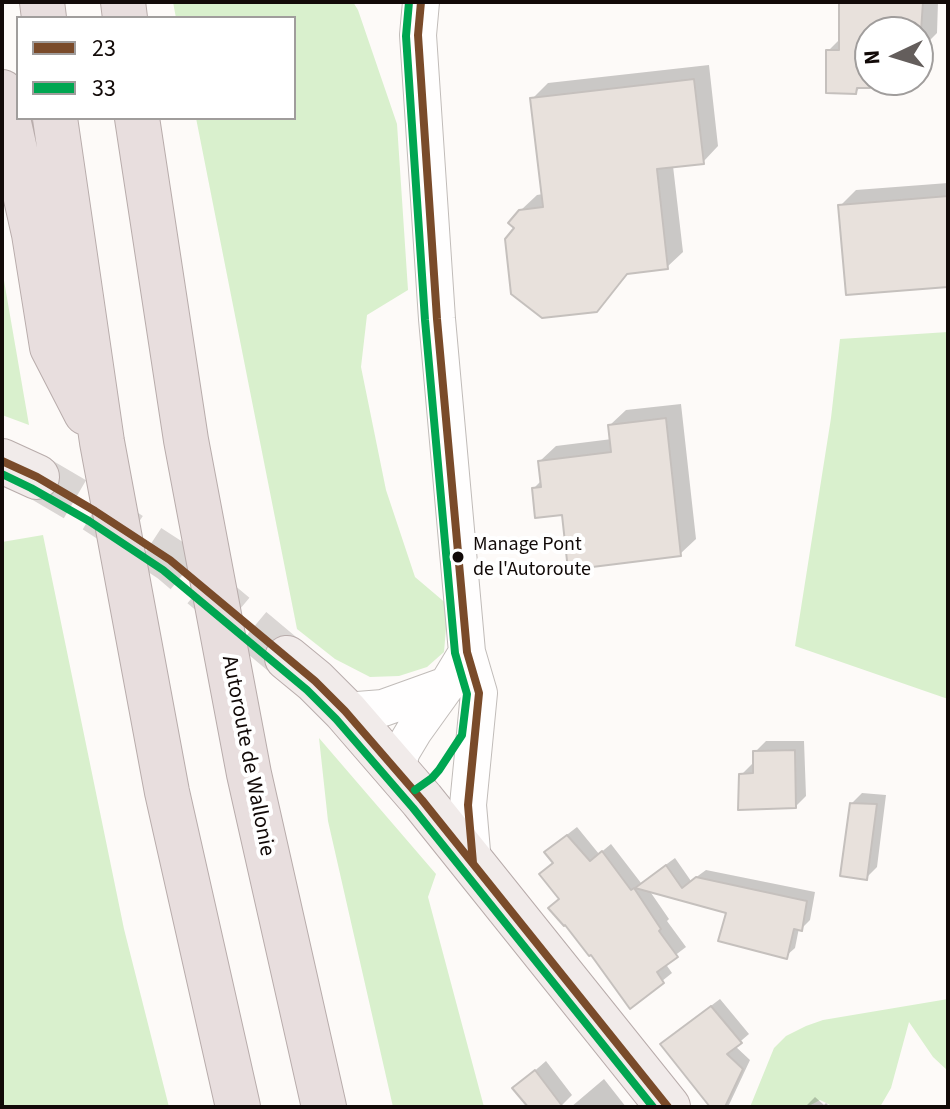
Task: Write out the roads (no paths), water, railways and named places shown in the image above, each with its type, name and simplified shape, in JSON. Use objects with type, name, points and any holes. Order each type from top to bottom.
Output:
[{"type":"highway","points":[[2,92],[34,234],[52,347],[102,442]]},
{"type":"highway","points":[[55,120],[102,442],[167,792],[238,1107]]},
{"type":"highway","name":"Autoroute de Wallonie","points":[[137,120],[186,440],[246,759],[324,1107]]},
{"type":"main road","points":[[287,658],[345,711],[409,785],[668,1107]]},
{"type":"street","points":[[405,2],[420,19],[437,319],[467,652],[479,693],[468,805],[473,863]]},
{"type":"street","points":[[467,652],[402,751],[409,785],[440,787],[474,739]]},
{"type":"street","points":[[345,711],[383,708],[447,685]]},
{"type":"tunnel","points":[[37,477],[170,560],[287,658]]},
{"type":"place","name":"Manage Pont de l'Autoroute","points":[[458,557]]}]
